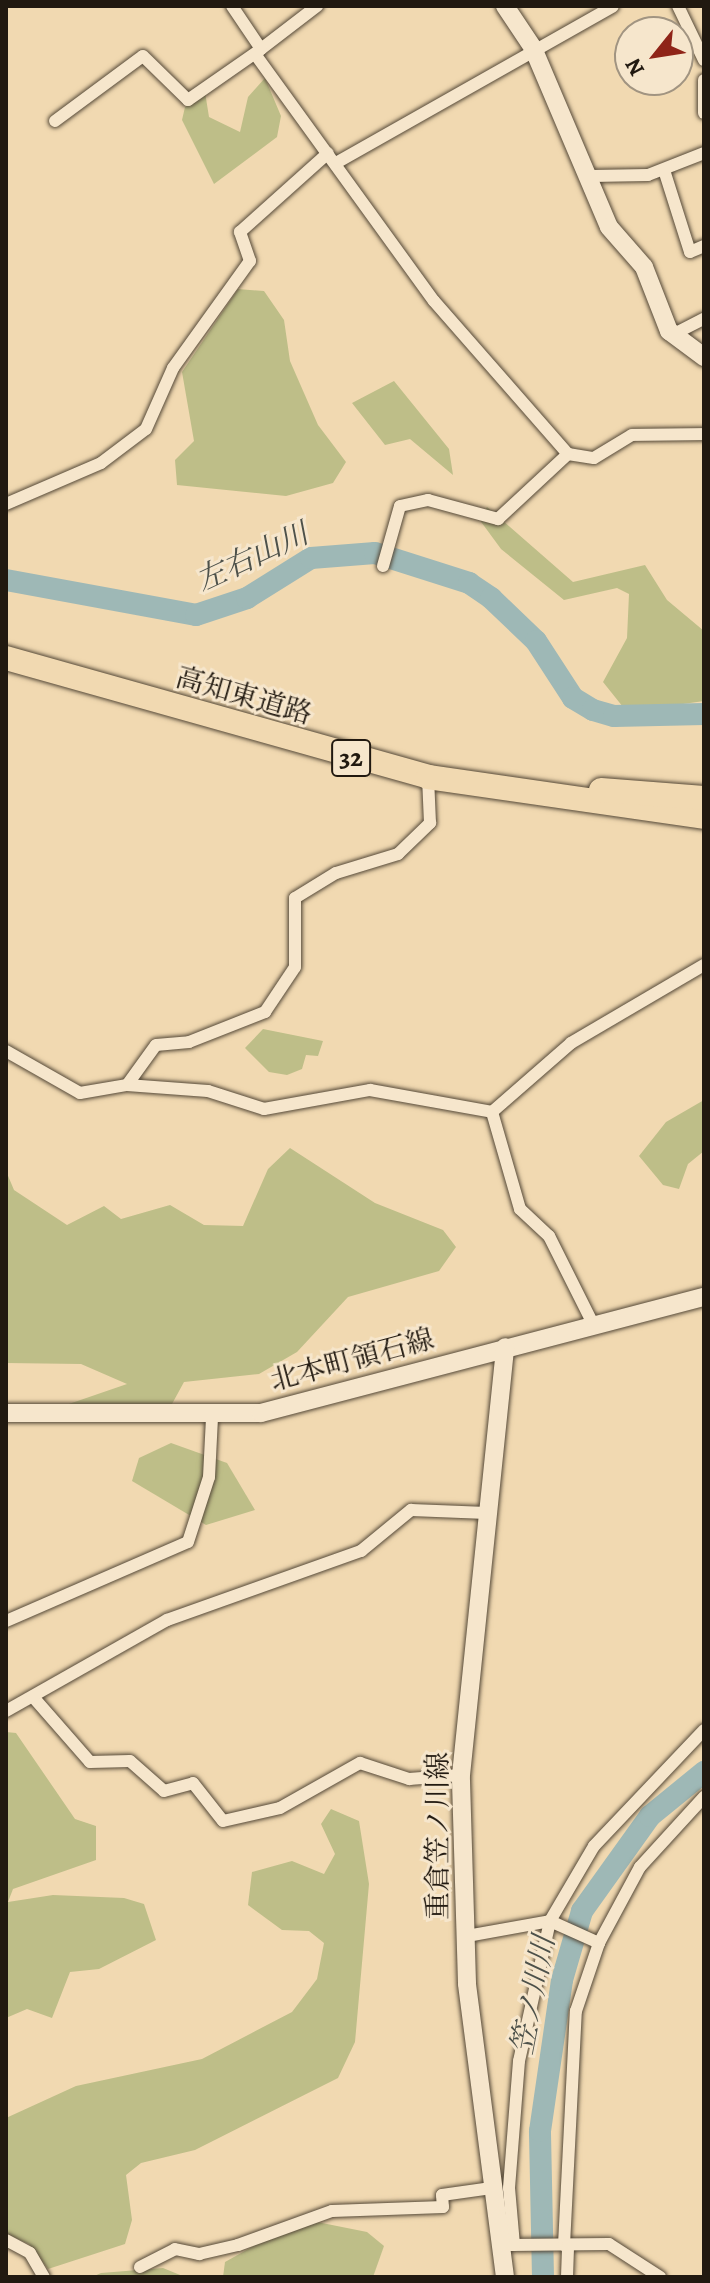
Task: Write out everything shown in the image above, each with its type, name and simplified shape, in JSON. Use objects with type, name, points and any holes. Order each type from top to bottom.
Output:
[{"type":"highway","name":"高知東道路","points":[[6,641],[462,768],[583,789],[704,798]]},
{"type":"highway","name":"高知東道路","points":[[6,658],[428,777],[704,817]]},
{"type":"main road","points":[[505,6],[533,48],[591,176],[601,212],[644,267],[672,335],[704,357]]},
{"type":"main road","name":"北本町領石線","points":[[6,1413],[212,1417],[261,1413],[704,1297]]},
{"type":"main road","name":"重倉笠ノ川線","points":[[505,1347],[461,1775],[467,1936],[492,2188],[512,2245],[505,2277]]},
{"type":"street","points":[[232,6],[258,52],[434,301],[568,454],[594,458],[632,435],[704,434]]},
{"type":"street","points":[[55,121],[143,56],[188,100],[258,52],[317,6]]},
{"type":"street","points":[[6,504],[101,463],[146,429],[173,368],[250,261],[240,232],[332,158],[613,6]]},
{"type":"street","points":[[678,6],[704,60]]},
{"type":"street","points":[[704,80],[704,113]]},
{"type":"street","points":[[591,176],[664,170],[704,153]]},
{"type":"street","points":[[664,170],[690,252],[704,246]]},
{"type":"street","points":[[672,335],[704,319]]},
{"type":"street","points":[[385,559],[393,516],[405,503],[428,500],[498,519],[568,454]]},
{"type":"street","points":[[127,1085],[156,1045],[189,1042],[265,1012],[295,967],[295,898],[336,873],[398,854],[430,823],[428,777]]},
{"type":"street","points":[[492,1112],[571,1043],[704,965]]},
{"type":"street","points":[[6,1051],[80,1093],[127,1085],[208,1091],[264,1109],[370,1090],[492,1112]]},
{"type":"street","points":[[492,1112],[520,1209],[549,1236],[593,1324]]},
{"type":"street","points":[[6,1621],[188,1542],[209,1477],[212,1417]]},
{"type":"street","points":[[6,1711],[34,1698],[167,1620],[361,1551],[411,1510],[487,1513]]},
{"type":"street","points":[[34,1698],[90,1762],[130,1761],[164,1791],[193,1783],[223,1821],[280,1808],[360,1763],[409,1779],[461,1775]]},
{"type":"street","points":[[660,2277],[609,2244],[512,2245],[509,2188],[519,2061],[552,1922],[594,1846],[704,1730]]},
{"type":"street","points":[[567,2277],[563,2245],[576,2011],[598,1942],[640,1867],[704,1797]]},
{"type":"street","points":[[467,1936],[552,1922],[598,1942]]},
{"type":"street","points":[[140,2267],[175,2249],[199,2254],[238,2245],[332,2211],[443,2207],[442,2195],[492,2188]]},
{"type":"street","points":[[6,2240],[30,2253],[44,2277]]},
{"type":"green space","points":[[265,78],[281,116],[277,137],[214,184],[182,120],[185,107],[205,92],[209,117],[240,132],[248,97]]},
{"type":"green space","points":[[238,289],[264,291],[284,320],[290,361],[318,425],[346,462],[333,483],[286,496],[177,485],[175,460],[194,441],[182,372]]},
{"type":"green space","points":[[394,381],[449,449],[453,475],[410,439],[385,445],[352,403]]},
{"type":"green space","points":[[487,507],[573,582],[645,565],[667,600],[704,631],[704,701],[627,712],[603,682],[627,638],[629,594],[617,588],[564,600],[501,549],[479,519]]},
{"type":"green space","points":[[263,1029],[323,1041],[318,1056],[306,1055],[302,1069],[287,1075],[269,1072],[245,1048]]},
{"type":"green space","points":[[704,1100],[704,1151],[688,1164],[679,1189],[663,1185],[639,1156],[666,1122]]},
{"type":"green space","points":[[290,1148],[375,1203],[443,1230],[456,1247],[439,1271],[348,1297],[297,1352],[259,1374],[184,1382],[172,1404],[63,1406],[127,1384],[81,1364],[6,1363],[6,1171],[14,1190],[67,1225],[104,1206],[121,1219],[170,1205],[204,1225],[243,1226],[268,1169]]},
{"type":"green space","points":[[171,1443],[227,1463],[255,1510],[206,1525],[132,1481],[139,1458]]},
{"type":"green space","points":[[6,1732],[16,1733],[75,1819],[96,1826],[96,1860],[13,1889],[8,1902],[53,1895],[124,1898],[144,1904],[156,1940],[99,1969],[70,1972],[52,2018],[27,2009],[6,2018]]},
{"type":"green space","points":[[331,1809],[359,1821],[369,1884],[355,2042],[338,2078],[195,2150],[141,2163],[126,2175],[132,2220],[125,2244],[48,2269],[29,2244],[6,2234],[6,2118],[76,2086],[202,2059],[292,2012],[317,1979],[324,1943],[309,1931],[282,1930],[248,1905],[252,1872],[292,1861],[324,1874],[335,1854],[321,1824]]},
{"type":"green space","points":[[302,2219],[367,2232],[384,2246],[373,2277],[223,2277],[225,2262]]},
{"type":"green space","points":[[163,2268],[185,2277],[92,2277],[101,2273]]},
{"type":"waterway","name":"左右山川","points":[[6,580],[196,615],[247,598],[311,558],[375,553],[469,583],[491,598],[536,641],[573,698],[593,710],[614,716],[704,714]]},
{"type":"waterway","name":"笠ノ川川","points":[[543,2277],[540,2131],[562,1980],[582,1911],[650,1816],[704,1772]]}]
